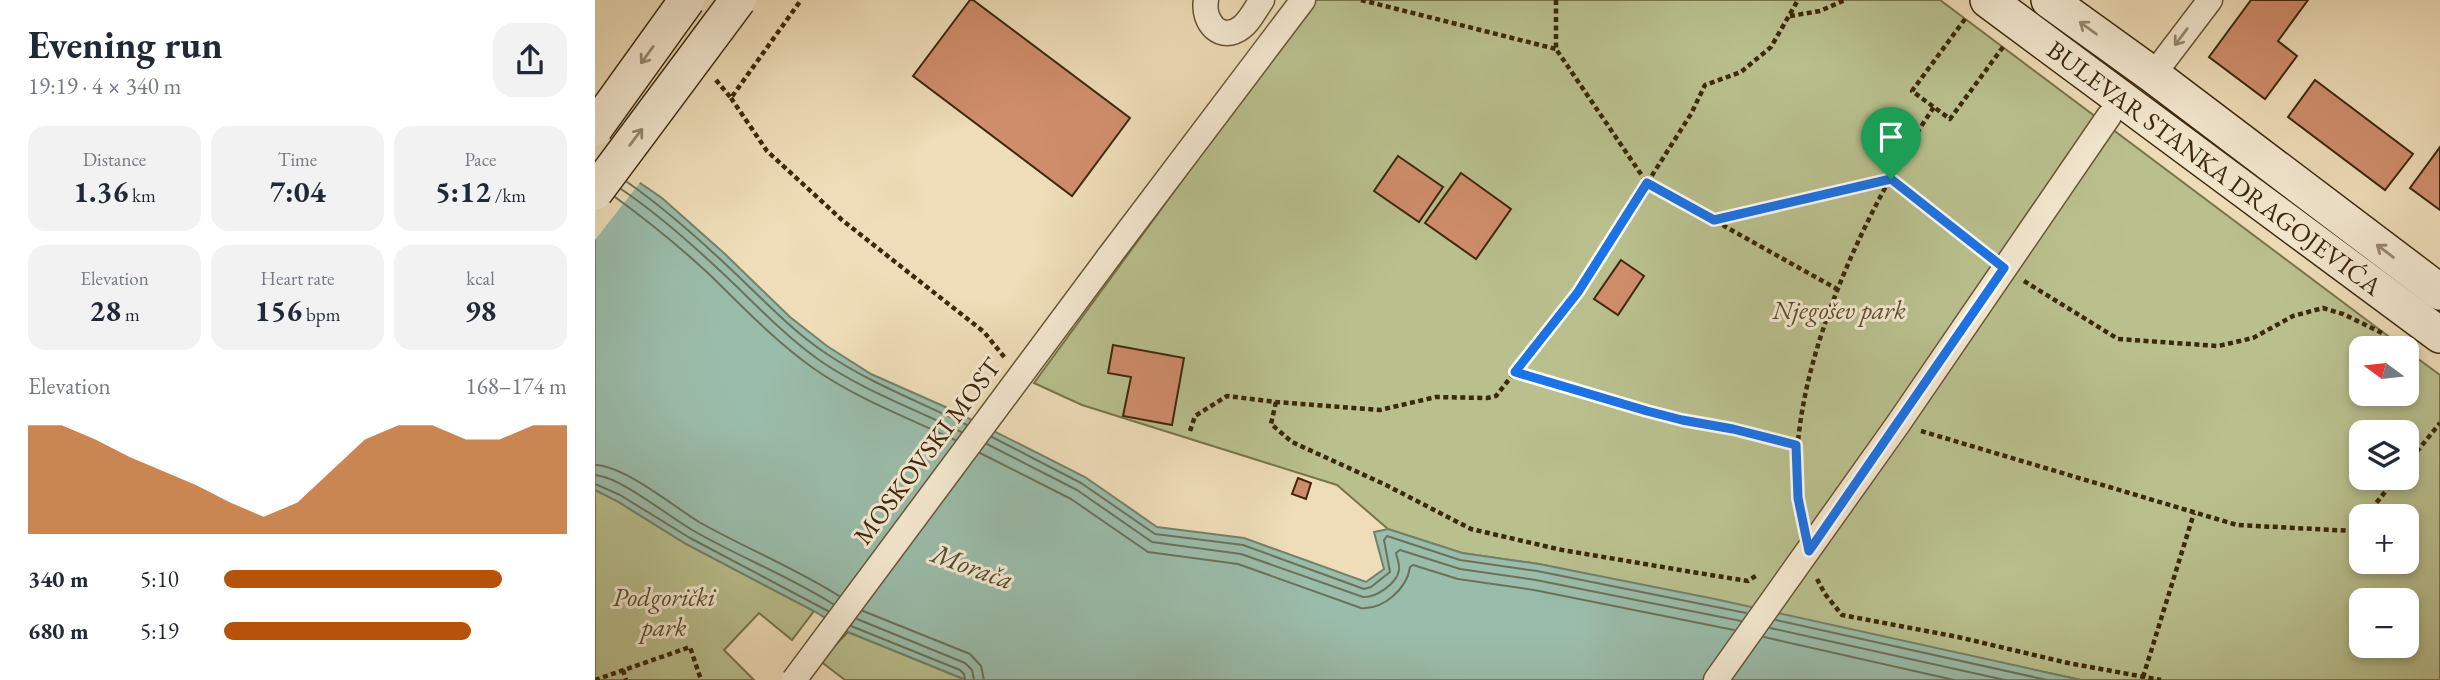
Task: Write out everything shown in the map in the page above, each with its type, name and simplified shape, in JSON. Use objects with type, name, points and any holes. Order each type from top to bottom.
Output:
[{"type":"street","points":[[595,128],[687,0]]},
{"type":"street","points":[[595,192],[739,0]]},
{"type":"street","points":[[1206,0],[1205,16],[1209,23],[1220,31],[1235,31],[1247,22],[1254,5]]},
{"type":"street","name":"MOSKOVSKI MOST","points":[[794,680],[1303,0]]},
{"type":"street","name":"BULEVAR STANKA DRAGOJEVIĆA","points":[[2049,0],[2153,75],[2440,292]]},
{"type":"street","points":[[2153,75],[2210,0]]},
{"type":"street","name":"BULEVAR STANKA DRAGOJEVIĆA","points":[[1979,6],[2440,335]]},
{"type":"street","points":[[1716,680],[1898,424],[2109,116]]},
{"type":"path","points":[[1360,0],[1556,49]]},
{"type":"path","points":[[1556,0],[1556,49],[1647,183],[1837,289]]},
{"type":"path","points":[[1190,431],[1195,416],[1209,410],[1223,397],[1380,410],[1436,397],[1496,396],[1578,292],[1691,114],[1705,85],[1741,72],[1771,47],[1798,0]]},
{"type":"path","points":[[1789,16],[1820,11],[1845,0]]},
{"type":"path","points":[[1979,6],[1912,91],[1950,119],[2008,41]]},
{"type":"path","points":[[731,98],[768,151],[842,220],[984,332],[1009,364]]},
{"type":"path","points":[[1934,107],[1908,144],[1837,289],[1811,370],[1796,445],[1804,558],[1825,594],[1842,615],[2161,680]]},
{"type":"path","points":[[1714,220],[1891,179]]},
{"type":"path","points":[[1891,179],[2004,268],[2118,339],[2218,346],[2253,338],[2293,316],[2323,308],[2343,314],[2389,336]]},
{"type":"path","points":[[1515,372],[1659,414],[1796,445]]},
{"type":"path","points":[[1276,402],[1271,424],[1292,442],[1386,485],[1471,529],[1562,550],[1748,581]]},
{"type":"path","points":[[2419,450],[2440,423]]},
{"type":"path","points":[[1898,424],[2237,525],[2349,531]]},
{"type":"path","points":[[2375,504],[2387,490]]},
{"type":"path","points":[[2143,677],[2195,513]]},
{"type":"path","points":[[595,680],[690,648],[701,680]]},
{"type":"path","points":[[623,670],[627,680]]},
{"type":"green space","name":"Njegošev park","points":[[1314,0],[1940,0],[2388,336],[2349,336],[2349,406],[2419,406],[2419,360],[2440,375],[2440,680],[2081,680],[1539,564],[1462,553],[1388,529],[1337,485],[1082,405],[1034,383]]},
{"type":"green space","name":"Podgorički park","points":[[595,490],[686,544],[814,611],[792,640],[759,613],[724,650],[754,680],[595,680]]},
{"type":"green space","points":[[848,632],[966,680],[845,680],[820,661]]},
{"type":"water","name":"Morača","points":[[595,152],[662,198],[790,317],[827,346],[871,374],[950,409],[1085,477],[1157,527],[1244,538],[1366,582],[1384,569],[1374,532],[1388,529],[1462,553],[1539,564],[1715,599],[2081,680],[966,680],[848,632],[814,611],[686,544],[595,490]]},
{"type":"pier","points":[[595,148],[642,180],[595,240]]},
{"type":"building","points":[[970,0],[1130,118],[1072,196],[913,76]]},
{"type":"building","points":[[2251,0],[2308,0],[2278,41],[2297,56],[2265,99],[2209,57]]},
{"type":"building","points":[[2315,80],[2413,154],[2385,190],[2288,117]]},
{"type":"building","points":[[2440,147],[2440,210],[2410,188]]},
{"type":"building","points":[[1398,156],[1443,187],[1419,222],[1374,191]]},
{"type":"building","points":[[1461,173],[1511,209],[1476,259],[1425,223]]},
{"type":"building","points":[[1621,260],[1644,276],[1618,315],[1594,299]]},
{"type":"building","points":[[1113,345],[1184,358],[1172,425],[1123,416],[1131,377],[1108,373]]},
{"type":"building","points":[[1298,478],[1311,483],[1306,499],[1292,494]]},
{"type":"route","points":[[1891,179],[2004,268],[1809,551],[1798,498],[1796,445],[1647,411],[1515,372],[1578,292],[1647,183],[1714,220],[1891,179]]}]
